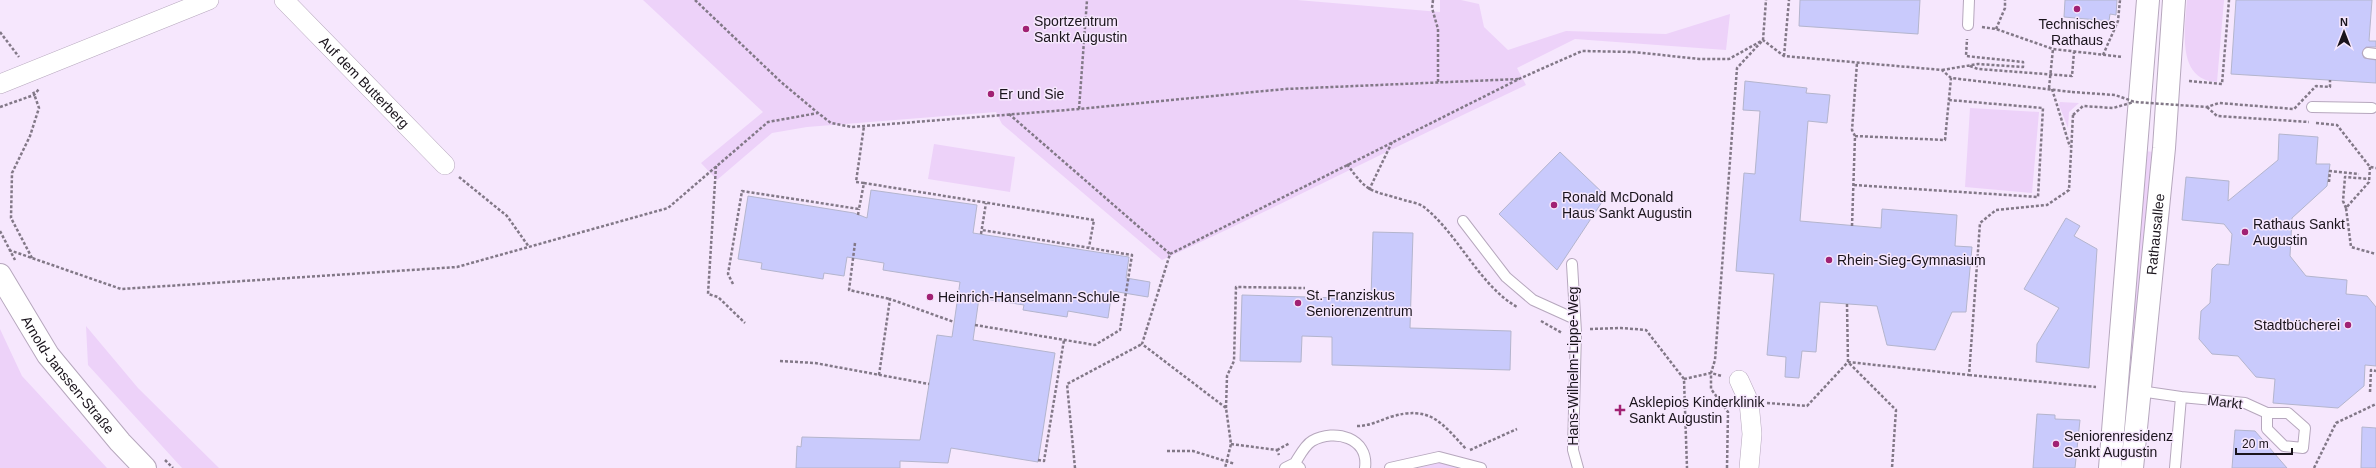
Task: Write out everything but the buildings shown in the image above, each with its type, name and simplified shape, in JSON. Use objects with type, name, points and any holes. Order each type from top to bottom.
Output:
[{"type":"street","points":[[0,84],[209,0]]},
{"type":"street","name":"Auf dem Butterberg","points":[[284,0],[445,165]]},
{"type":"street","name":"Rathausallee","points":[[2110,468],[2148,0]]},
{"type":"street","name":"Rathausallee","points":[[2132,468],[2164,148],[2174,0]]},
{"type":"street","name":"Arnold-Janssen-Straße","points":[[8,269],[48,355],[120,442],[154,463]]},
{"type":"street","points":[[1739,380],[1749,402],[1752,434],[1749,468]]},
{"type":"lane","points":[[1968,26],[1969,0]]},
{"type":"lane","points":[[2312,107],[2372,108]]},
{"type":"lane","points":[[1463,221],[1506,277],[1533,300],[1575,319]]},
{"type":"lane","name":"Hans-Wilhelm-Lippe-Weg","points":[[1572,264],[1576,335],[1573,450],[1578,468]]},
{"type":"lane","name":"Markt","points":[[2140,391],[2245,403],[2267,413]]},
{"type":"lane","points":[[2175,468],[2181,396]]},
{"type":"lane","points":[[1291,466],[1311,442],[1336,436],[1347,438],[1358,443],[1363,451],[1365,468]]},
{"type":"lane","points":[[1390,468],[1439,457],[1480,467]]},
{"type":"path","points":[[694,0],[781,82],[818,113],[832,123],[852,127],[1079,109],[1285,89],[1521,78]]},
{"type":"path","points":[[1079,109],[1087,0]]},
{"type":"path","points":[[1433,0],[1432,8],[1438,29],[1438,83]]},
{"type":"path","points":[[1727,468],[1728,412],[1711,389],[1711,373],[1715,360],[1737,68],[1763,40],[1766,0]]},
{"type":"path","points":[[1784,56],[1789,0]]},
{"type":"path","points":[[1996,29],[2005,8],[2005,0]]},
{"type":"path","points":[[2103,55],[2118,22],[2120,0]]},
{"type":"path","points":[[2182,80],[2222,84],[2229,0]]},
{"type":"path","points":[[1763,40],[1784,56],[1942,70],[1978,64],[2023,67],[2023,62],[1966,56],[1968,26],[1996,29],[2053,49],[2126,57]]},
{"type":"path","points":[[0,32],[11,44],[27,74],[39,108],[30,136],[12,173],[11,218],[32,259]]},
{"type":"path","points":[[1075,468],[1067,384],[1142,344],[1170,254],[1521,78],[1582,51],[1634,52],[1699,59],[1729,59],[1763,40]]},
{"type":"path","points":[[2053,49],[2050,74],[2051,89],[2071,150]]},
{"type":"path","points":[[1969,66],[1978,69],[2072,76],[2074,52]]},
{"type":"path","points":[[1852,226],[1855,136],[1852,130],[1857,63]]},
{"type":"path","points":[[1942,70],[1951,78],[2072,92],[2115,95],[2135,102],[2207,107],[2218,103],[2294,109],[2316,86],[2330,87],[2330,80]]},
{"type":"path","points":[[1855,136],[1945,140],[1951,78]]},
{"type":"path","points":[[1854,184],[2038,197],[2043,108],[1949,100]]},
{"type":"path","points":[[1969,375],[1980,223],[1996,210],[2047,205],[2060,198],[2069,190],[2073,115],[2083,106],[2113,108],[2135,102]]},
{"type":"path","points":[[2207,107],[2217,116],[2337,125],[2370,168],[2370,179],[2346,208]]},
{"type":"path","points":[[9,250],[121,289],[457,267],[668,208],[716,165],[768,122],[818,113]]},
{"type":"path","points":[[1008,114],[1170,254]]},
{"type":"path","points":[[864,126],[856,182],[1094,220],[1089,247]]},
{"type":"path","points":[[1369,190],[1392,142]]},
{"type":"path","points":[[1347,164],[1360,182],[1369,190],[1422,206],[1441,222],[1503,299],[1522,310]]},
{"type":"path","points":[[445,165],[507,216],[529,246]]},
{"type":"path","points":[[716,165],[708,294],[718,297],[745,323]]},
{"type":"path","points":[[2370,168],[2376,168]]},
{"type":"path","points":[[2329,182],[2330,172],[2359,174]]},
{"type":"path","points":[[2370,179],[2345,177],[2343,201],[2346,208],[2351,247],[2376,254]]},
{"type":"path","points":[[858,215],[864,183]]},
{"type":"path","points":[[733,284],[728,274],[742,191],[859,209]]},
{"type":"path","points":[[982,234],[986,203]]},
{"type":"path","points":[[975,325],[1095,345],[1120,330],[1132,255],[982,230]]},
{"type":"path","points":[[0,231],[9,250],[8,269]]},
{"type":"path","points":[[855,243],[849,290],[890,299],[954,322]]},
{"type":"path","points":[[1225,468],[1232,444],[1226,408],[1227,376],[1234,361],[1236,287],[1305,288]]},
{"type":"path","points":[[879,375],[890,299]]},
{"type":"path","points":[[1749,402],[1807,406],[1848,362],[1847,304]]},
{"type":"path","points":[[1536,318],[1568,337],[1592,329],[1621,328],[1646,330],[1684,379],[1687,468]]},
{"type":"path","points":[[1038,460],[1044,461],[1064,340]]},
{"type":"path","points":[[1142,344],[1226,408]]},
{"type":"path","points":[[780,361],[815,363],[929,384]]},
{"type":"path","points":[[1848,362],[2117,389]]},
{"type":"path","points":[[1848,362],[1896,410],[1892,468]]},
{"type":"path","points":[[2370,392],[2371,370],[2376,371]]},
{"type":"path","points":[[1684,379],[1711,373]]},
{"type":"path","points":[[2314,468],[2336,423],[2376,404]]},
{"type":"path","points":[[1354,426],[1364,426],[1414,412],[1425,413],[1446,427],[1468,451],[1480,467]]},
{"type":"path","points":[[1468,451],[1517,429]]},
{"type":"path","points":[[1232,444],[1277,450],[1293,441]]},
{"type":"path","points":[[1277,450],[1291,466]]},
{"type":"path","points":[[1167,451],[1193,451],[1235,464]]},
{"type":"path","points":[[154,463],[173,468]]},
{"type":"shaded area","points":[[643,0],[1297,0],[1440,12],[1440,0],[1461,0],[1479,4],[1484,27],[1508,50],[1566,31],[1666,34],[1730,14],[1726,50],[1575,39],[1517,68],[1526,85],[1162,260],[1002,124],[996,112],[807,127],[772,133],[717,180],[701,163],[763,112]]},
{"type":"shaded area","points":[[2187,0],[2224,0],[2217,82],[2204,79],[2195,72],[2189,63],[2185,38]]},
{"type":"shaded area","points":[[2060,102],[2079,103],[2069,112],[2068,128],[2059,105]]},
{"type":"shaded area","points":[[1970,108],[2039,112],[2032,193],[1965,187]]},
{"type":"shaded area","points":[[934,144],[1015,157],[1010,192],[928,179]]},
{"type":"shaded area","points":[[2143,151],[2155,152],[2136,386],[2124,386]]},
{"type":"shaded area","points":[[86,326],[138,388],[219,468],[182,468],[88,365]]},
{"type":"shaded area","points":[[0,329],[22,376],[107,468],[0,468]]},
{"type":"shaded area","points":[[1441,462],[1462,468],[1418,468]]},
{"type":"place","name":"Technisches Rathaus","points":[[2077,9]]},
{"type":"place","name":"Sportzentrum Sankt Augustin","points":[[1026,29]]},
{"type":"place","name":"Er und Sie","points":[[991,94]]},
{"type":"place","name":"Ronald McDonald Haus Sankt Augustin","points":[[1554,205]]},
{"type":"place","name":"Rathaus Sankt Augustin","points":[[2245,232]]},
{"type":"place","name":"Rhein-Sieg-Gymnasium","points":[[1829,260]]},
{"type":"place","name":"Heinrich-Hanselmann-Schule","points":[[930,297]]},
{"type":"place","name":"St. Franziskus Seniorenzentrum","points":[[1298,303]]},
{"type":"place","name":"Stadtbücherei","points":[[2348,325]]},
{"type":"place","name":"Asklepios Kinderklinik Sankt Augustin","points":[[1620,410]]},
{"type":"place","name":"Seniorenresidenz Sankt Augustin","points":[[2056,444]]}]
